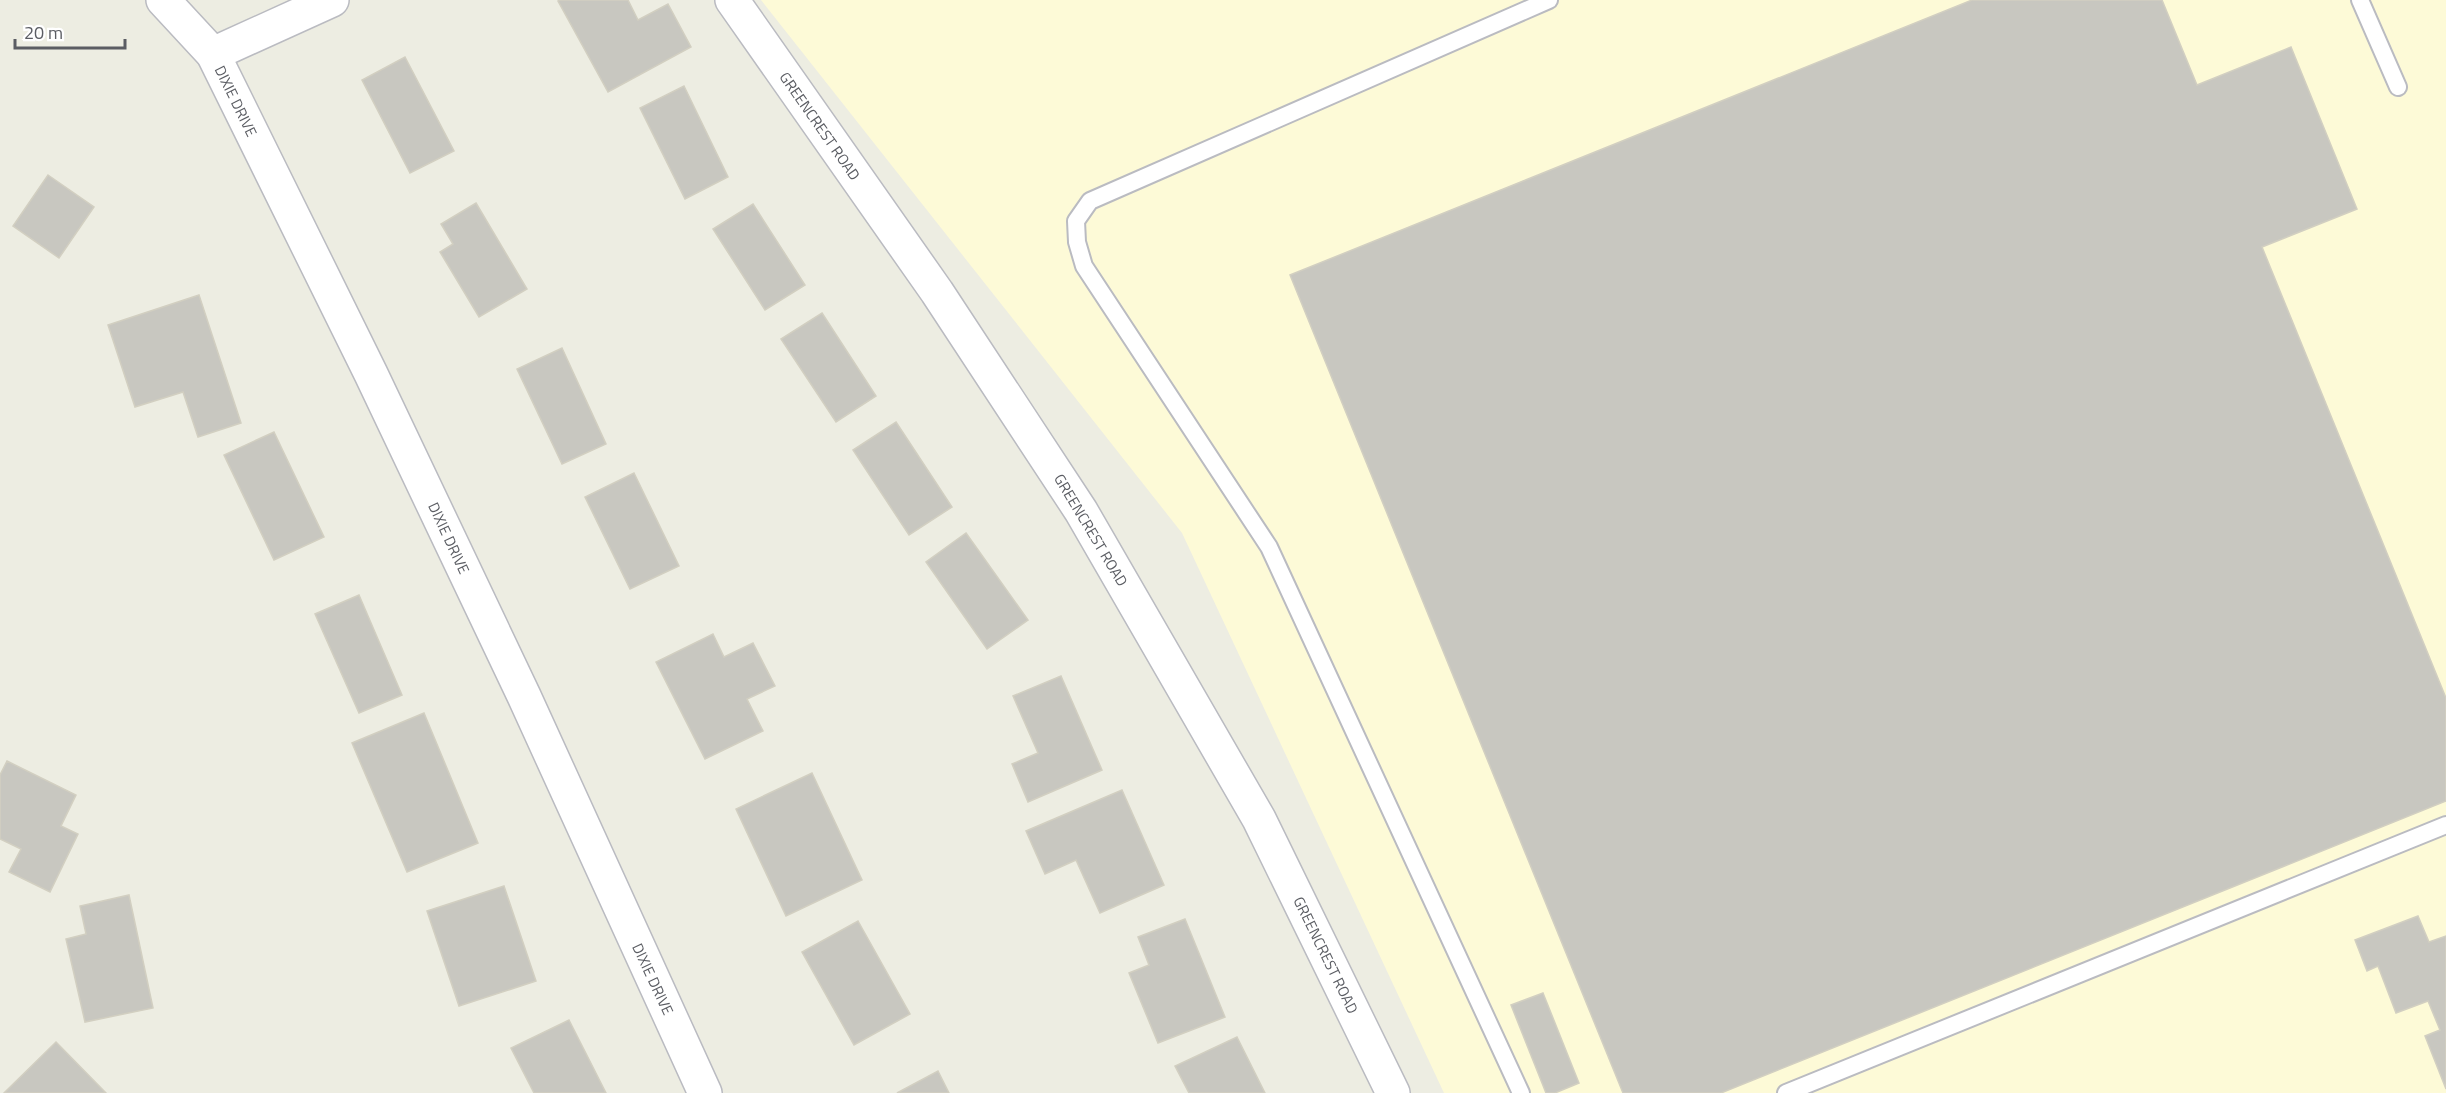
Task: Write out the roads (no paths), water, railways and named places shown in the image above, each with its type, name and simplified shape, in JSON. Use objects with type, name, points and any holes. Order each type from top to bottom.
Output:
[{"type":"street","name":"DIXIE DRIVE","points":[[163,0],[213,54],[371,374],[519,685],[705,1093]]},
{"type":"street","points":[[213,54],[332,0]]},
{"type":"street","name":"GREENCREST ROAD","points":[[732,0],[937,292],[1082,511],[1259,819],[1393,1093]]},
{"type":"lane","points":[[1521,1093],[1269,547],[1084,266],[1077,242],[1076,221],[1090,201],[1549,0]]},
{"type":"lane","points":[[2360,0],[2398,87]]},
{"type":"lane","points":[[1786,1093],[2446,825]]}]
